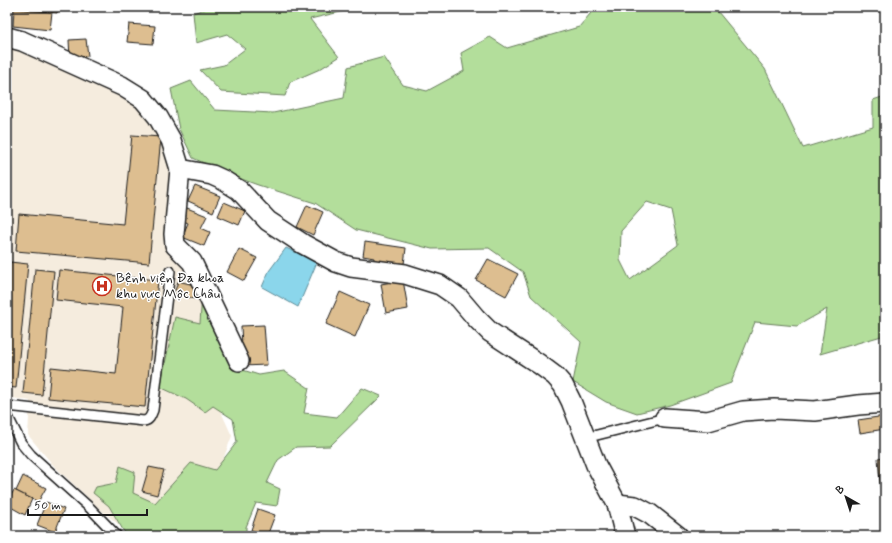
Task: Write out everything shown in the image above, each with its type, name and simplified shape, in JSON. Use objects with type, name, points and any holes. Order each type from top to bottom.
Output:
[{"type":"street","points":[[7,37],[22,41],[122,86],[143,99],[158,117],[171,140],[180,169],[174,234],[175,245],[192,262],[239,361]]},
{"type":"street","points":[[180,169],[212,175],[223,180],[239,190],[268,221],[303,244],[336,262],[351,267],[405,274],[440,285],[459,298],[490,332],[555,376],[563,385],[571,401],[596,465],[617,504],[625,536]]},
{"type":"street","points":[[665,418],[708,421],[743,411],[774,409],[815,411],[858,404],[885,403]]},
{"type":"street","points":[[617,504],[635,506],[650,514],[678,536]]},
{"type":"lane","points":[[7,406],[144,421],[147,420],[151,416],[153,410],[170,270]]},
{"type":"lane","points":[[7,415],[21,444],[31,455],[90,508],[117,536]]},
{"type":"lane","points":[[585,438],[665,418]]},
{"type":"shaded area","name":"Bệnh viện Đa khoa khu vực Mộc Châu","points":[[7,44],[123,95],[141,107],[167,142],[173,186],[165,248],[179,259],[202,295],[204,374],[232,436],[198,525],[133,536],[102,511],[53,465],[28,435],[30,401],[7,397]]},
{"type":"green space","points":[[210,7],[362,7],[310,19],[339,57],[320,69],[290,82],[285,96],[221,92],[200,70],[224,65],[245,49],[227,34],[196,43],[193,13]]},
{"type":"green space","points":[[596,7],[722,7],[718,12],[765,69],[803,148],[873,127],[873,100],[885,96],[885,335],[820,354],[827,309],[797,326],[755,322],[731,383],[670,405],[637,413],[606,402],[573,382],[581,342],[531,296],[523,272],[489,248],[432,249],[356,230],[315,203],[230,175],[193,158],[179,129],[171,89],[191,81],[215,110],[273,113],[344,98],[348,67],[384,57],[403,85],[427,91],[464,71],[461,53],[490,37],[507,48],[579,27]],"holes":[[[647,202],[671,210],[678,245],[630,280],[620,260],[621,231]]]},
{"type":"green space","points":[[202,295],[236,368],[259,375],[284,371],[309,388],[304,413],[337,417],[362,388],[381,396],[330,446],[296,447],[278,460],[267,483],[280,489],[277,506],[256,503],[246,527],[246,536],[128,536],[109,506],[93,493],[96,487],[116,483],[120,466],[135,472],[133,493],[155,503],[191,463],[215,470],[237,442],[233,419],[213,406],[205,412],[186,399],[160,387],[175,317],[200,323]]},
{"type":"water","points":[[286,248],[317,262],[298,307],[262,287],[269,271]]},
{"type":"building","points":[[11,7],[58,7],[57,13],[11,9]]},
{"type":"building","points":[[14,9],[52,12],[50,30],[13,26]]},
{"type":"building","points":[[129,24],[155,26],[153,44],[127,42]]},
{"type":"building","points":[[86,39],[88,56],[70,58],[69,40]]},
{"type":"building","points":[[132,135],[161,137],[149,263],[16,251],[19,214],[123,224]]},
{"type":"building","points":[[195,186],[220,196],[213,212],[188,201]]},
{"type":"building","points":[[224,202],[245,211],[239,225],[218,216]]},
{"type":"building","points":[[307,205],[323,212],[313,235],[297,227]]},
{"type":"building","points":[[187,208],[207,216],[201,228],[210,232],[204,246],[182,237],[188,223],[182,220]]},
{"type":"building","points":[[365,242],[406,248],[404,264],[394,263],[393,268],[373,265],[374,258],[363,256]]},
{"type":"building","points":[[239,249],[257,258],[244,281],[227,272]]},
{"type":"building","points":[[488,259],[518,274],[506,296],[476,280]]},
{"type":"building","points":[[10,262],[28,264],[16,388],[7,387],[7,289]]},
{"type":"building","points":[[35,269],[54,271],[42,395],[23,393]]},
{"type":"building","points":[[59,270],[158,280],[145,407],[48,398],[51,367],[116,374],[123,307],[56,300]]},
{"type":"building","points":[[403,280],[408,309],[386,313],[381,284]]},
{"type":"building","points":[[178,281],[198,286],[195,299],[174,294]]},
{"type":"building","points":[[340,292],[369,305],[355,337],[326,324]]},
{"type":"building","points":[[264,325],[267,365],[243,366],[241,326]]},
{"type":"building","points":[[885,416],[885,429],[860,433],[858,420]]},
{"type":"building","points":[[883,446],[885,446],[885,496],[881,496],[878,458],[884,457]]},
{"type":"building","points":[[149,467],[164,470],[157,495],[142,491]]},
{"type":"building","points":[[23,476],[46,488],[38,502],[16,491]]},
{"type":"building","points":[[14,490],[32,499],[25,515],[7,505]]},
{"type":"building","points":[[46,502],[64,509],[55,532],[37,525]]},
{"type":"building","points":[[258,509],[275,515],[267,536],[251,530]]},
{"type":"place","name":"Bệnh viện Đa khoa khu vực Mộc Châu","points":[[102,286]]}]
